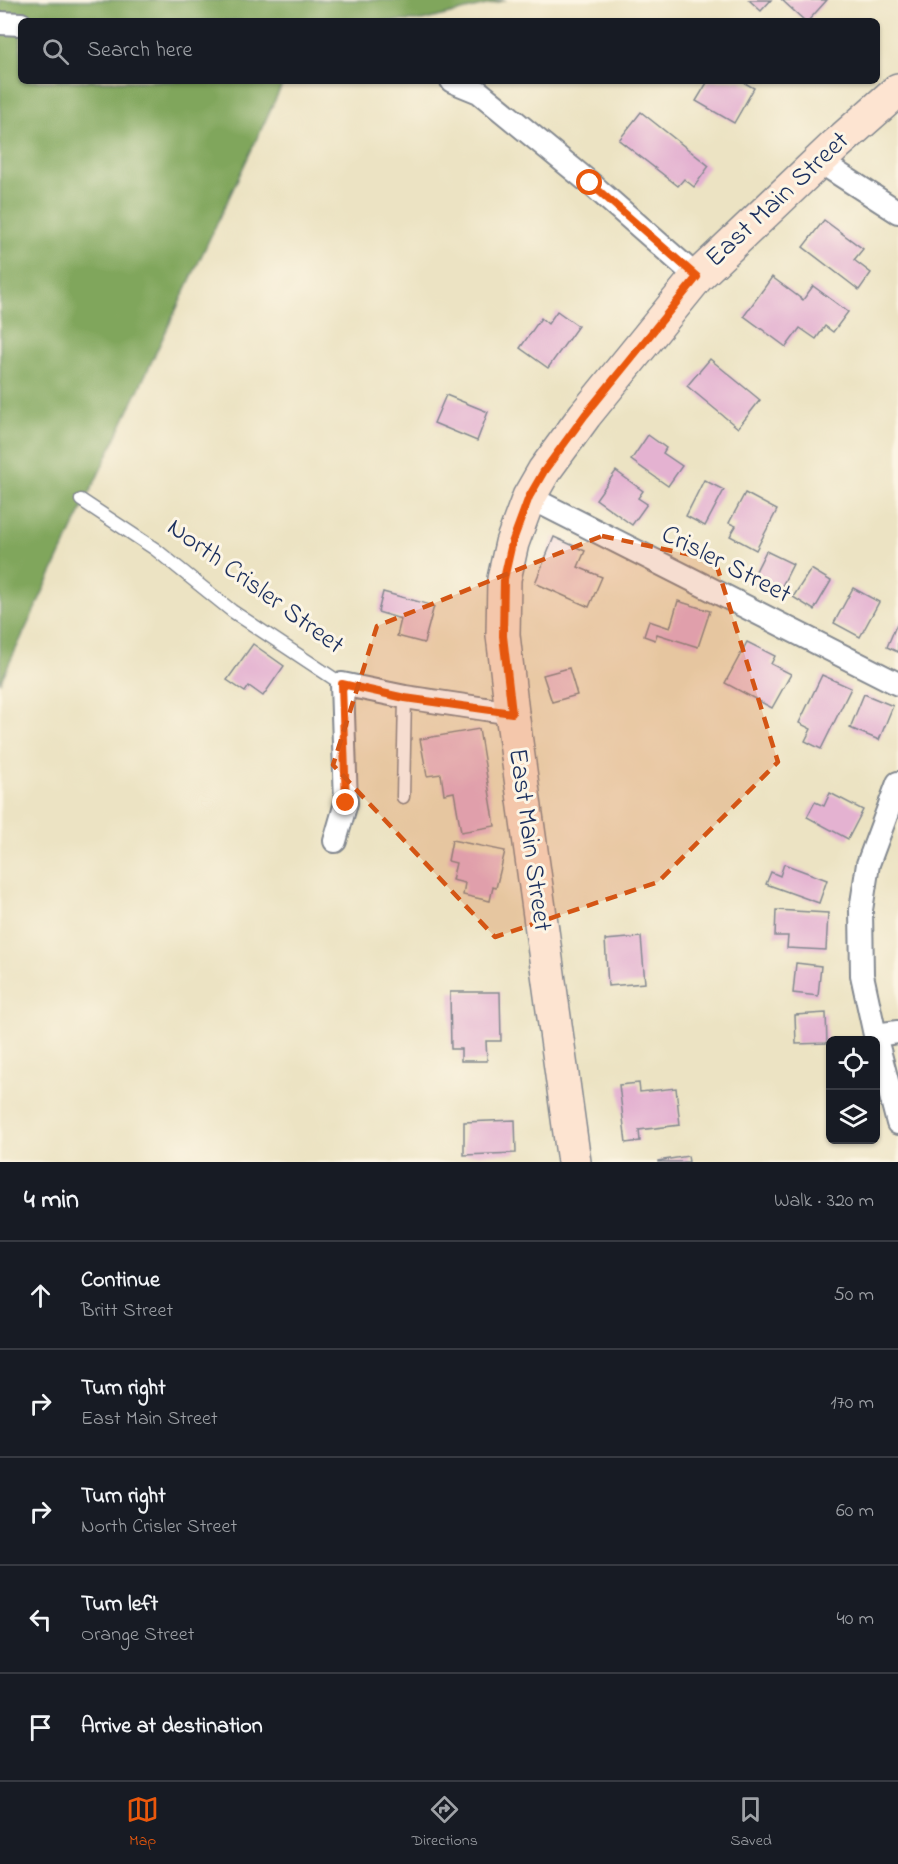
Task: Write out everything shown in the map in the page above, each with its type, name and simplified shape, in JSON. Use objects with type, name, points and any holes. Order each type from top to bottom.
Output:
[{"type":"main road","name":"East Main Street","points":[[574,1162],[503,636],[504,579],[512,543],[529,497],[544,471],[585,415],[697,277],[819,161],[898,90]]},
{"type":"street","points":[[0,23],[18,24]]},
{"type":"street","points":[[459,84],[479,92],[590,183],[697,277]]},
{"type":"street","points":[[819,161],[898,212]]},
{"type":"street","name":"Crisler Street","points":[[529,497],[898,684]]},
{"type":"street","points":[[335,841],[346,803],[342,684]]},
{"type":"street","name":"North Crisler Street","points":[[342,684],[405,698],[512,713]]},
{"type":"street","points":[[898,783],[868,864],[861,910],[862,975],[898,1122]]},
{"type":"street","points":[[875,1035],[898,1032]]},
{"type":"lane","name":"North Crisler Street","points":[[81,500],[155,549],[232,611],[342,684]]},
{"type":"lane","points":[[403,797],[405,698]]},
{"type":"highlighted area","points":[[602,536],[715,560],[778,762],[658,882],[495,937],[333,765],[377,626]]},
{"type":"green space","points":[[0,0],[506,0],[434,18],[18,18],[18,84],[283,84],[0,683]]},
{"type":"building","points":[[749,0],[771,0],[761,11]]},
{"type":"building","points":[[782,0],[827,0],[811,18],[802,18]]},
{"type":"building","points":[[706,84],[747,84],[754,88],[734,123],[696,101]]},
{"type":"building","points":[[641,112],[709,166],[694,187],[684,179],[678,186],[619,140]]},
{"type":"building","points":[[824,220],[863,249],[854,260],[871,273],[859,290],[803,247]]},
{"type":"building","points":[[772,277],[803,300],[813,286],[848,312],[833,332],[825,326],[816,339],[800,328],[786,347],[744,316]]},
{"type":"building","points":[[557,311],[578,326],[548,368],[520,348],[541,318],[548,324]]},
{"type":"building","points":[[710,359],[760,400],[738,428],[687,386]]},
{"type":"building","points":[[446,395],[488,412],[477,441],[434,423]]},
{"type":"building","points":[[648,435],[666,448],[663,453],[682,466],[668,486],[631,460]]},
{"type":"building","points":[[616,471],[643,491],[638,498],[647,504],[632,525],[596,499]]},
{"type":"building","points":[[704,480],[724,490],[705,526],[686,516]]},
{"type":"building","points":[[745,493],[777,510],[756,550],[730,536],[736,526],[729,523]]},
{"type":"building","points":[[554,537],[585,551],[578,567],[602,577],[589,607],[535,583]]},
{"type":"building","points":[[766,551],[793,564],[777,596],[750,583]]},
{"type":"building","points":[[811,569],[831,581],[814,610],[793,597]]},
{"type":"building","points":[[853,588],[879,602],[860,637],[834,623]]},
{"type":"building","points":[[383,592],[434,606],[424,643],[397,636],[401,619],[378,612]]},
{"type":"building","points":[[678,601],[710,611],[698,647],[657,634],[655,640],[644,636],[649,621],[670,628]]},
{"type":"building","points":[[898,621],[898,652],[887,647]]},
{"type":"building","points":[[747,642],[775,656],[771,664],[791,674],[772,708],[725,683]]},
{"type":"building","points":[[253,644],[284,666],[263,696],[249,686],[245,692],[227,680]]},
{"type":"building","points":[[569,668],[577,695],[552,702],[543,675]]},
{"type":"building","points":[[822,675],[851,688],[821,749],[805,741],[811,729],[799,723]]},
{"type":"building","points":[[864,694],[893,706],[879,740],[850,728]]},
{"type":"building","points":[[479,729],[495,826],[461,832],[454,792],[444,794],[441,774],[427,776],[420,739]]},
{"type":"building","points":[[830,793],[863,810],[848,839],[807,817],[815,802],[824,806]]},
{"type":"building","points":[[452,840],[505,851],[496,888],[493,887],[490,901],[463,895],[465,883],[452,880],[456,863],[448,861]]},
{"type":"building","points":[[784,864],[827,880],[819,903],[766,884],[771,872],[780,876]]},
{"type":"building","points":[[776,910],[828,913],[826,950],[787,948],[788,936],[775,936]]},
{"type":"building","points":[[641,937],[645,983],[608,986],[605,940]]},
{"type":"building","points":[[796,963],[821,966],[818,996],[793,993]]},
{"type":"building","points":[[450,992],[500,992],[501,1041],[486,1041],[487,1061],[461,1061],[461,1049],[451,1049]]},
{"type":"building","points":[[826,1013],[826,1043],[796,1044],[795,1015]]},
{"type":"building","points":[[639,1083],[640,1092],[676,1088],[680,1125],[639,1130],[640,1141],[626,1143],[619,1085]]},
{"type":"building","points":[[515,1120],[516,1153],[464,1155],[464,1122]]},
{"type":"building","points":[[688,1156],[689,1162],[658,1162],[658,1161]]},
{"type":"route","points":[[346,803],[342,684],[405,698],[512,713],[503,636],[504,579],[512,543],[529,497],[544,471],[585,415],[697,277],[590,183]]}]
